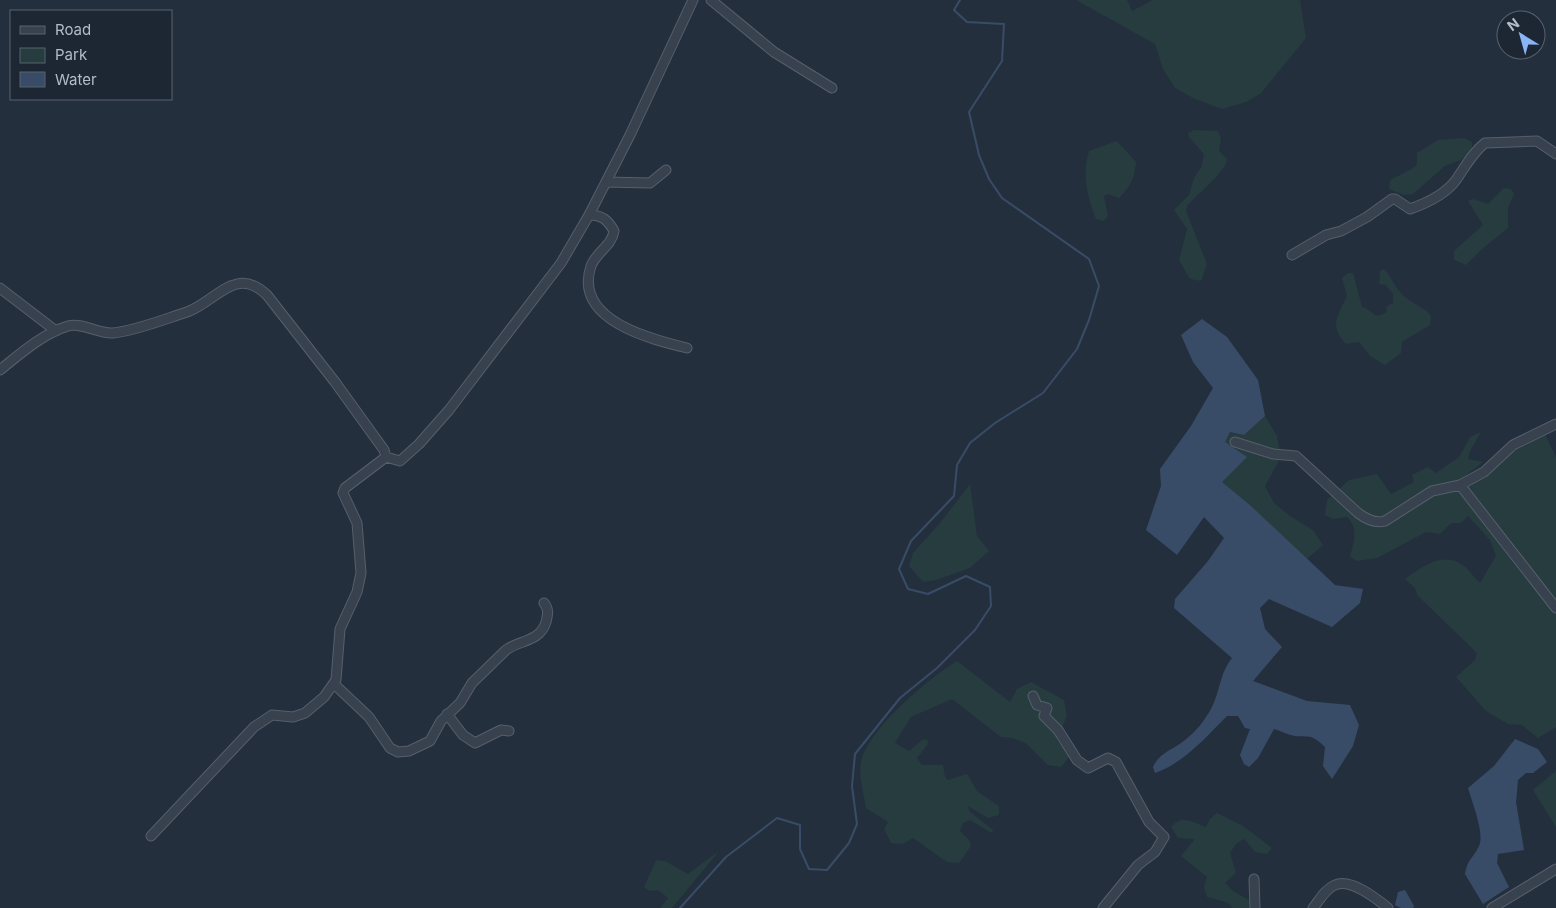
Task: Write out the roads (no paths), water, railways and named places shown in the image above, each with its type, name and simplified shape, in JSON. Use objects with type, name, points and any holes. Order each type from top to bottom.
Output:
[{"type":"street","points":[[386,457],[396,461],[404,459],[435,427],[553,275],[589,216],[693,0]]},
{"type":"street","points":[[711,0],[774,52],[832,88]]},
{"type":"street","points":[[1292,255],[1326,235],[1341,231],[1392,199],[1410,209],[1434,199],[1451,185],[1464,165],[1485,143],[1537,141],[1556,154]]},
{"type":"street","points":[[606,182],[650,183],[666,170]]},
{"type":"street","points":[[589,216],[600,215],[614,231],[613,238],[594,258],[590,268],[590,290],[596,307],[620,324],[646,338],[687,348]]},
{"type":"street","points":[[0,370],[32,344],[69,326],[113,333],[188,311],[228,286],[240,282],[257,287],[267,295],[336,382],[384,450],[386,457]]},
{"type":"street","points":[[0,288],[56,331]]},
{"type":"street","points":[[1235,442],[1272,454],[1296,456],[1358,513],[1365,518],[1378,522],[1385,521],[1432,491],[1460,485],[1484,472],[1514,445],[1556,424]]},
{"type":"street","points":[[151,836],[254,727],[272,715],[293,717],[304,713],[324,697],[334,684],[338,671],[340,629],[350,612],[361,573],[357,523],[343,493],[351,482],[386,457]]},
{"type":"street","points":[[1460,485],[1556,608]]},
{"type":"street","points":[[334,684],[369,717],[385,744],[398,752],[415,750],[430,741],[446,714],[460,703],[472,683],[506,650],[530,639],[541,631],[548,615],[544,603]]},
{"type":"street","points":[[1033,696],[1037,705],[1047,708],[1044,716],[1058,730],[1080,763],[1088,768],[1108,758],[1116,762],[1149,822],[1164,837],[1155,852],[1138,865],[1103,908]]},
{"type":"street","points":[[446,714],[469,740],[475,743],[501,730],[509,731]]},
{"type":"street","points":[[1492,908],[1556,869]]},
{"type":"street","points":[[1254,878],[1255,908]]},
{"type":"street","points":[[1313,908],[1330,889],[1340,884],[1366,891],[1388,908]]},
{"type":"water","points":[[1202,319],[1227,337],[1258,380],[1265,416],[1244,435],[1230,432],[1225,442],[1247,457],[1222,482],[1251,506],[1335,585],[1363,589],[1360,603],[1332,627],[1269,599],[1260,608],[1265,629],[1282,647],[1253,681],[1307,701],[1350,705],[1359,725],[1353,746],[1332,779],[1323,766],[1325,747],[1311,737],[1292,735],[1274,729],[1258,758],[1249,767],[1244,764],[1240,755],[1250,729],[1245,728],[1238,716],[1227,716],[1194,749],[1166,769],[1155,773],[1153,767],[1159,758],[1188,738],[1204,720],[1211,710],[1224,672],[1232,658],[1174,608],[1175,599],[1208,561],[1224,538],[1204,517],[1177,555],[1146,530],[1161,486],[1160,469],[1191,426],[1213,388],[1193,362],[1181,335]]},
{"type":"water","points":[[1515,739],[1538,749],[1547,762],[1533,773],[1526,773],[1518,780],[1516,802],[1524,850],[1498,854],[1497,863],[1509,887],[1483,904],[1465,874],[1480,841],[1477,818],[1468,788],[1494,766]]},
{"type":"water","points":[[1405,890],[1414,906],[1413,908],[1401,908],[1395,905],[1398,892]]},
{"type":"waterway","points":[[680,908],[726,857],[777,818],[800,825],[800,849],[809,869],[827,870],[849,843],[857,824],[852,786],[855,754],[900,698],[937,668],[975,630],[991,606],[990,587],[966,576],[928,594],[908,589],[899,569],[911,541],[954,496],[957,465],[970,443],[995,423],[1043,393],[1077,349],[1089,320],[1099,286],[1089,259],[1002,198],[989,179],[979,155],[969,112],[1002,61],[1004,24],[967,22],[954,10],[960,0]]}]
